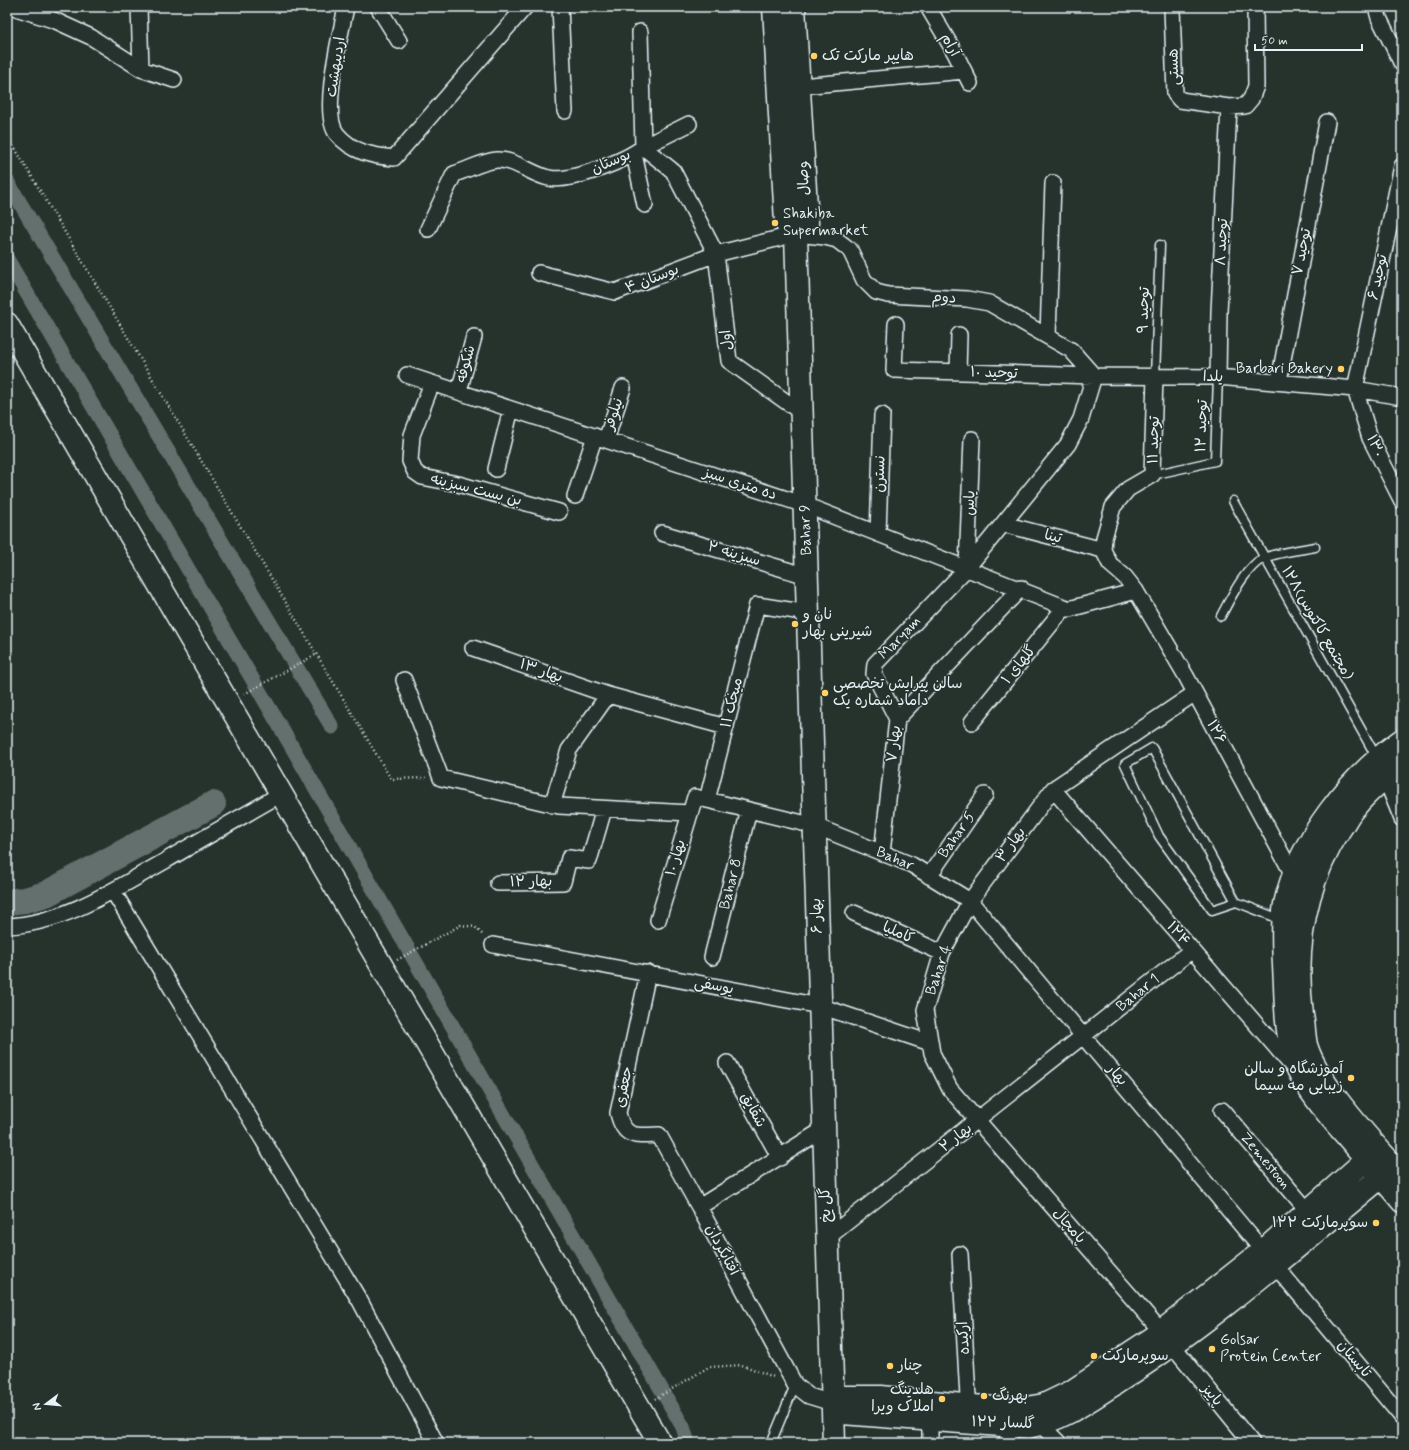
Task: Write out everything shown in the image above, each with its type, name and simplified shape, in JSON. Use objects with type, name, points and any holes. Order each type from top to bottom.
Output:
[{"type":"main road","name":"وصال","points":[[774,7],[786,223],[796,234],[806,222],[800,86],[794,7]]},
{"type":"main road","name":"Bahar 9","points":[[796,234],[815,826]]},
{"type":"main road","points":[[7,324],[660,1443]]},
{"type":"main road","points":[[1373,1154],[1317,1069],[1306,1045],[1300,996],[1299,954],[1302,923],[1313,885],[1326,852],[1354,807],[1402,740]]},
{"type":"main road","points":[[1402,764],[1381,768],[1342,796],[1310,842],[1293,875],[1285,906],[1284,921],[1285,1000],[1290,1048],[1302,1078],[1320,1105],[1392,1173],[1402,1201]]},
{"type":"main road","name":"بهار ۶","points":[[815,826],[820,1006]]},
{"type":"main road","name":"گل یخ","points":[[820,1006],[834,1443]]},
{"type":"main road","name":"گلسار ۱۲۲","points":[[1269,1258],[1308,1211],[1373,1154]]},
{"type":"main road","name":"گلسار ۱۲۲","points":[[1167,1339],[1071,1392],[1044,1405],[1014,1410],[969,1414],[930,1419],[842,1412],[832,1403],[842,1396],[880,1397],[969,1414],[1010,1434],[1070,1413],[1167,1339],[1269,1258],[1392,1173]]},
{"type":"street","points":[[13,7],[56,21],[91,37],[141,69],[174,80]]},
{"type":"street","points":[[139,7],[141,69]]},
{"type":"street","name":"اردیبهشت","points":[[346,7],[329,99],[335,133],[351,147],[372,156],[394,158],[525,7]]},
{"type":"street","points":[[378,7],[399,41]]},
{"type":"street","points":[[560,7],[565,111]]},
{"type":"street","name":"آرام","points":[[800,86],[967,77],[928,7]]},
{"type":"street","name":"هستی","points":[[1172,7],[1175,94],[1177,98],[1180,100],[1229,107]]},
{"type":"street","points":[[1229,107],[1245,106],[1251,99],[1256,86],[1254,7]]},
{"type":"street","points":[[1376,7],[1379,18],[1402,64]]},
{"type":"street","points":[[640,32],[639,150],[645,205]]},
{"type":"street","points":[[778,88],[800,86]]},
{"type":"street","name":"توحید ۸","points":[[1218,377],[1219,312],[1229,107]]},
{"type":"street","name":"توحید ۷","points":[[1278,381],[1327,122]]},
{"type":"street","points":[[639,150],[689,124]]},
{"type":"street","name":"بوستان","points":[[428,229],[454,174],[491,161],[499,160],[548,178],[559,178],[585,174],[639,150],[674,171],[716,254]]},
{"type":"street","name":"توحید ۶","points":[[1355,389],[1402,166]]},
{"type":"street","points":[[1048,336],[1053,183]]},
{"type":"street","points":[[716,254],[796,234]]},
{"type":"street","name":"دوم","points":[[796,234],[825,237],[837,240],[850,250],[864,280],[876,292],[888,295],[967,299],[989,303],[1070,350],[1094,376]]},
{"type":"street","name":"بوستان ۴","points":[[539,274],[615,292],[716,254]]},
{"type":"street","name":"اول","points":[[716,254],[729,361],[802,413]]},
{"type":"street","name":"توحید ۱۰","points":[[896,324],[894,370],[1094,376]]},
{"type":"street","points":[[958,372],[959,335]]},
{"type":"street","name":"شکوفه","points":[[459,392],[474,336]]},
{"type":"street","name":"ده متری سبز","points":[[407,375],[805,505],[1021,588],[1069,609],[1136,591]]},
{"type":"street","name":"یلدا","points":[[1094,376],[1218,377],[1278,381],[1355,389],[1402,397]]},
{"type":"street","name":"Maryam","points":[[897,719],[874,674],[873,669],[875,664],[967,568],[1068,444],[1081,419],[1094,376]]},
{"type":"street","name":"توحید ۱۱","points":[[1103,550],[1104,538],[1113,507],[1128,489],[1152,475],[1155,376]]},
{"type":"street","name":"بن بست سبزینه","points":[[432,383],[412,435],[410,461],[415,472],[422,477],[458,484],[559,512]]},
{"type":"street","name":"نیلوفر","points":[[574,496],[623,388]]},
{"type":"street","name":"۱۳۰","points":[[1355,389],[1370,438],[1402,501]]},
{"type":"street","points":[[496,469],[511,409]]},
{"type":"street","name":"نسترن","points":[[878,534],[882,415]]},
{"type":"street","name":"یاس","points":[[967,568],[972,439]]},
{"type":"street","name":"تینا","points":[[1002,524],[1103,550]]},
{"type":"street","name":"سبزینه ۲","points":[[662,533],[807,576]]},
{"type":"street","points":[[1103,550],[1110,564],[1125,577],[1136,591]]},
{"type":"street","name":"بهار ۷","points":[[882,853],[897,719],[1021,588]]},
{"type":"street","name":"۱۲۶","points":[[1136,591],[1195,693],[1293,875]]},
{"type":"street","name":"میخک ۱۱","points":[[701,799],[726,727],[757,605],[808,613]]},
{"type":"street","name":"گلهای ۱","points":[[972,722],[1065,607]]},
{"type":"street","name":"بهار ۱۳","points":[[473,648],[608,695],[726,727]]},
{"type":"street","points":[[404,680],[440,778],[552,804],[604,809],[690,813]]},
{"type":"street","name":"بهار ۳","points":[[970,901],[1053,789],[1195,693]]},
{"type":"street","points":[[552,804],[569,750],[608,695]]},
{"type":"street","points":[[1381,768],[1402,819]]},
{"type":"street","name":"۱۲۴","points":[[1053,789],[1302,1078]]},
{"type":"street","points":[[7,926],[25,925],[61,915],[113,891],[281,794]]},
{"type":"street","name":"Bahar 5","points":[[929,876],[985,795]]},
{"type":"street","name":"Bahar","points":[[701,799],[815,826],[912,865],[970,901]]},
{"type":"street","name":"بهار ۱۰","points":[[658,920],[690,813],[701,799]]},
{"type":"street","name":"بهار ۱۲","points":[[498,883],[563,882],[569,858],[589,861],[604,809]]},
{"type":"street","name":"Bahar 8","points":[[712,957],[749,810]]},
{"type":"street","points":[[113,891],[360,1301],[436,1443]]},
{"type":"street","name":"Bahar 4","points":[[970,901],[942,953],[925,1010],[932,1053],[950,1089],[977,1121]]},
{"type":"street","name":"بهار","points":[[970,901],[1084,1035],[1269,1258]]},
{"type":"street","name":"کاملیا","points":[[854,913],[942,953]]},
{"type":"street","name":"یوسفی","points":[[493,945],[820,1006],[930,1043]]},
{"type":"street","name":"Bahar 1","points":[[1084,1035],[1192,950]]},
{"type":"street","name":"جعفری","points":[[648,973],[618,1113],[623,1127],[628,1133],[636,1136],[659,1134],[699,1207]]},
{"type":"street","name":"بهار ۲","points":[[827,1238],[1084,1035]]},
{"type":"street","name":"شقایق","points":[[727,1063],[780,1158]]},
{"type":"street","name":"Zemestoon","points":[[1222,1110],[1308,1211]]},
{"type":"street","name":"پامچال","points":[[977,1121],[1167,1339]]},
{"type":"street","name":"آفتابگردان","points":[[824,1129],[780,1158],[699,1207],[796,1385],[809,1396],[832,1403]]},
{"type":"street","name":"ارکیده","points":[[960,1254],[969,1414]]},
{"type":"street","name":"تابستان","points":[[1269,1258],[1402,1417]]},
{"type":"street","name":"پاییز","points":[[1167,1339],[1252,1443]]},
{"type":"street","points":[[930,1419],[930,1443]]},
{"type":"street","points":[[1040,1424],[1059,1443]]},
{"type":"lane","name":"توحید ۹","points":[[1155,376],[1160,245]]},
{"type":"lane","name":"توحید ۱۲","points":[[1152,475],[1214,461],[1218,377]]},
{"type":"lane","name":"۱۲۸(مجتمع کاکتوس)","points":[[1233,501],[1381,768]]},
{"type":"lane","points":[[1221,616],[1238,586],[1253,566],[1264,558],[1315,547]]},
{"type":"lane","points":[[1236,902],[1212,910],[1159,836],[1125,764],[1152,748],[1236,902],[1284,921]]},
{"type":"lane","points":[[771,1443],[796,1385]]},
{"type":"path","points":[[7,135],[392,778],[440,778]]},
{"type":"path","points":[[243,694],[317,654]]},
{"type":"path","points":[[397,960],[461,925],[475,927],[493,945]]},
{"type":"path","points":[[654,1399],[709,1366],[742,1365],[796,1385]]},
{"type":"waterway","points":[[7,181],[332,727]]},
{"type":"waterway","points":[[7,259],[292,747],[683,1427],[688,1443]]},
{"type":"waterway","points":[[7,902],[25,900],[46,894],[213,804]]},
{"type":"place","name":"هایپر مارکت تک","points":[[814,56]]},
{"type":"place","name":"Shakiba Supermarket","points":[[775,223]]},
{"type":"place","name":"Barbari Bakery","points":[[1341,369]]},
{"type":"place","name":"نان و شیرینی بهار","points":[[795,624]]},
{"type":"place","name":"سالن پیرایش تخصصی داماد شماره یک","points":[[825,693]]},
{"type":"place","name":"آموزشگاه و سالن زیبایی مه سیما","points":[[1351,1078]]},
{"type":"place","name":"سوپرمارکت ۱۲۲","points":[[1376,1223]]},
{"type":"place","name":"Golsar Protein Center","points":[[1212,1349]]},
{"type":"place","name":"سوپرمارکت","points":[[1094,1356]]},
{"type":"place","name":"چنار","points":[[890,1366]]},
{"type":"place","name":"بهرنگ","points":[[984,1396]]},
{"type":"place","name":"هلدینگ املاک ویرا","points":[[942,1399]]}]
